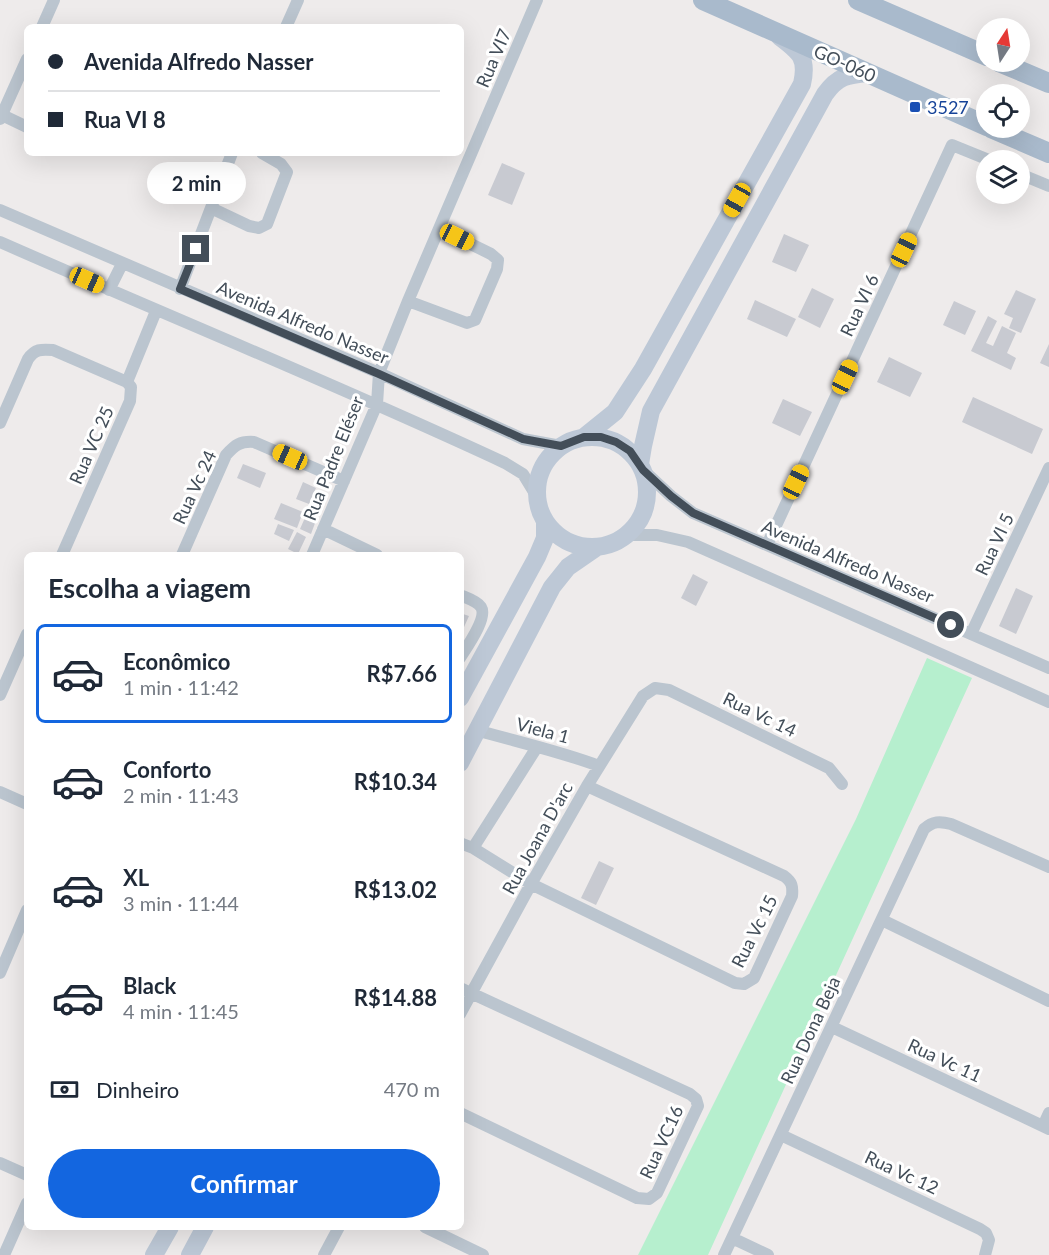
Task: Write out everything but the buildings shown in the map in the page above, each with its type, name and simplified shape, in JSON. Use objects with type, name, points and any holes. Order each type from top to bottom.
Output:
[{"type":"main road","name":"GO-060","points":[[703,0],[976,121]]},
{"type":"main road","points":[[858,0],[976,51]]},
{"type":"main road","points":[[464,691],[537,557],[545,538],[545,521],[537,497],[537,482],[542,468],[561,446],[584,437],[615,412],[643,369],[802,84],[805,64],[797,50],[771,31]]},
{"type":"main road","points":[[1023,72],[1049,83]]},
{"type":"main road","points":[[642,467],[651,411],[825,94],[833,82],[846,76],[868,73]]},
{"type":"main road","name":"GO-060","points":[[1014,138],[1049,153]]},
{"type":"main road","points":[[545,521],[567,541],[581,546],[597,547],[613,543],[628,535],[639,521],[646,505],[648,487],[642,467],[630,451],[616,442],[601,437],[584,437]]},
{"type":"main road","points":[[464,755],[552,587],[568,567],[597,547]]},
{"type":"main road","points":[[154,1255],[168,1230]]},
{"type":"main road","points":[[190,1255],[203,1230]]},
{"type":"street","points":[[43,24],[54,0]]},
{"type":"street","points":[[287,24],[298,0]]},
{"type":"street","name":"Rua VI7","points":[[379,374],[537,0]]},
{"type":"street","points":[[24,66],[1,117],[24,126]]},
{"type":"street","name":"Rua VI 6","points":[[767,545],[952,145],[976,155]]},
{"type":"street","points":[[180,289],[231,156]]},
{"type":"street","points":[[211,208],[249,226],[259,228],[267,224],[287,172],[280,164],[267,156]]},
{"type":"street","points":[[1030,178],[1049,186]]},
{"type":"street","name":"Avenida Alfredo Nasser","points":[[0,210],[523,439],[561,446]]},
{"type":"street","points":[[408,301],[467,323],[475,320],[498,269],[498,260],[491,254],[440,229]]},
{"type":"street","points":[[0,242],[377,404],[505,463],[523,474],[537,497]]},
{"type":"street","points":[[109,290],[122,264]]},
{"type":"street","points":[[0,423],[28,359],[33,352],[41,349],[52,350],[127,382],[156,310]]},
{"type":"street","name":"Rua Padre Eléser","points":[[313,552],[377,404],[379,374]]},
{"type":"street","name":"Rua VC 25","points":[[63,552],[130,401],[131,387],[127,382]]},
{"type":"street","name":"Rua Vc 24","points":[[183,552],[226,455],[243,441],[254,441],[345,481]]},
{"type":"street","name":"Avenida Alfredo Nasser","points":[[642,467],[671,496],[693,513],[1049,668]]},
{"type":"street","name":"Rua VI 5","points":[[971,634],[1049,468]]},
{"type":"street","points":[[323,529],[371,552]]},
{"type":"street","points":[[628,535],[657,535],[688,542],[1049,702]]},
{"type":"street","points":[[464,597],[477,603],[482,608],[483,614],[464,651]]},
{"type":"street","points":[[0,695],[24,641]]},
{"type":"street","name":"Rua Joana D'arc","points":[[464,1008],[599,765],[643,696],[655,688]]},
{"type":"street","name":"Rua Vc 14","points":[[655,688],[669,690],[829,768],[842,784]]},
{"type":"street","name":"Viela 1","points":[[476,730],[555,750],[599,765]]},
{"type":"street","points":[[531,884],[466,845],[537,747]]},
{"type":"street","name":"Rua Vc 15","points":[[531,884],[735,983],[744,984],[754,978],[792,896],[793,888],[790,881],[784,876],[587,786]]},
{"type":"street","points":[[0,792],[24,803]]},
{"type":"street","name":"Rua Dona Beja","points":[[724,1255],[924,829],[931,823],[941,821],[951,824],[1049,867]]},
{"type":"street","points":[[0,973],[24,917]]},
{"type":"street","points":[[882,920],[1049,1001]]},
{"type":"street","points":[[464,989],[474,992]]},
{"type":"street","name":"Rua VC16","points":[[464,1115],[638,1198],[649,1199],[657,1193],[698,1106],[696,1099],[690,1094],[474,992]]},
{"type":"street","name":"Rua Vc 11","points":[[832,1027],[1046,1127],[1049,1113]]},
{"type":"street","name":"Rua Vc 12","points":[[781,1135],[980,1229],[986,1233],[989,1240],[985,1255]]},
{"type":"street","points":[[0,1163],[24,1174]]},
{"type":"street","points":[[4,1255],[24,1210]]},
{"type":"street","points":[[324,1255],[337,1230]]},
{"type":"street","points":[[431,1230],[483,1255]]},
{"type":"street","points":[[732,1238],[768,1255]]},
{"type":"green space","points":[[927,658],[972,678],[708,1255],[638,1255],[856,819]]},
{"type":"place","name":"3527","points":[[915,107]]},
{"type":"route","points":[[196,249],[180,289],[379,374],[523,439],[561,446],[584,437],[601,437],[616,442],[630,451],[643,470],[693,513],[951,625]]}]
